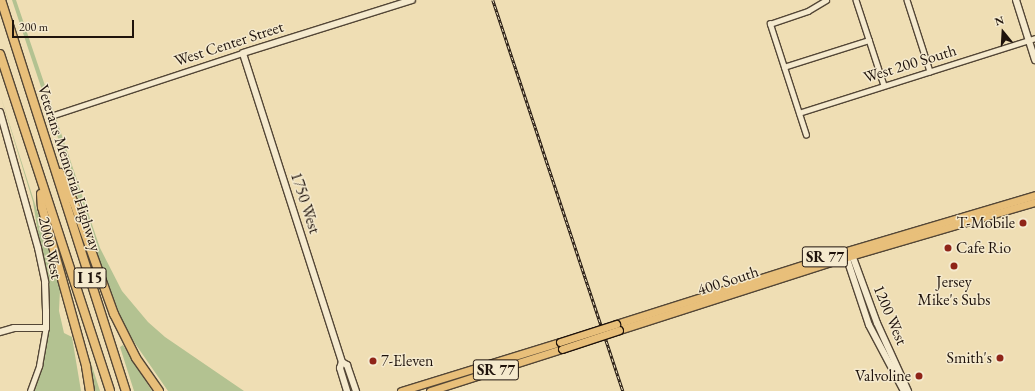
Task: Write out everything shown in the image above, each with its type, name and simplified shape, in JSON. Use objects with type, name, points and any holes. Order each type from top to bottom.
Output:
[{"type":"highway","name":"Veterans Memorial Highway","points":[[1,0],[126,391]]},
{"type":"highway","name":"Veterans Memorial Highway","points":[[0,54],[41,185],[110,391]]},
{"type":"highway","points":[[53,164],[74,203],[98,276],[117,321],[136,358],[159,391]]},
{"type":"highway","points":[[41,185],[42,207],[86,366],[90,391]]},
{"type":"main road","name":"400 South","points":[[430,391],[561,345],[1035,195]]},
{"type":"main road","name":"400 South","points":[[849,253],[1035,202]]},
{"type":"main road","name":"400 South","points":[[401,391],[561,345]]},
{"type":"street","name":"West Center Street","points":[[54,114],[412,0]]},
{"type":"street","points":[[806,135],[770,24],[808,11],[826,0]]},
{"type":"street","points":[[856,0],[884,85]]},
{"type":"street","points":[[907,0],[930,71]]},
{"type":"street","points":[[1016,0],[1032,39],[1035,60]]},
{"type":"street","name":"West 200 South","points":[[799,113],[1032,39]]},
{"type":"street","points":[[784,67],[869,40]]},
{"type":"street","name":"1750 West","points":[[243,53],[342,362],[340,368],[347,391]]},
{"type":"street","name":"2000 West","points":[[0,112],[2,127],[39,254],[45,290],[46,328],[39,366],[30,391]]},
{"type":"street","name":"1200 West","points":[[849,253],[869,325],[904,391]]},
{"type":"street","name":"1200 West","points":[[849,253],[876,323],[908,391]]},
{"type":"street","points":[[0,332],[14,328],[46,328]]},
{"type":"street","name":"1750 West","points":[[342,362],[347,365],[356,391]]},
{"type":"green space","points":[[12,0],[16,0],[100,248],[122,291],[148,322],[165,337],[244,391],[168,391],[134,342],[121,318],[95,249]]},
{"type":"green space","points":[[0,94],[55,267],[60,290],[59,311],[64,333],[72,337],[81,391],[34,391],[45,354],[48,295],[33,202]]},
{"type":"green space","points":[[123,345],[152,391],[134,391],[120,347]]},
{"type":"green space","points":[[89,357],[100,391],[93,391],[87,358]]},
{"type":"railway","points":[[493,0],[623,391]]},
{"type":"place","name":"T-Mobile","points":[[1023,223]]},
{"type":"place","name":"Cafe Rio","points":[[948,248]]},
{"type":"place","name":"Jersey Mike's Subs","points":[[954,266]]},
{"type":"place","name":"Smith's","points":[[1000,358]]},
{"type":"place","name":"7-Eleven","points":[[373,361]]},
{"type":"place","name":"Valvoline","points":[[919,376]]}]
